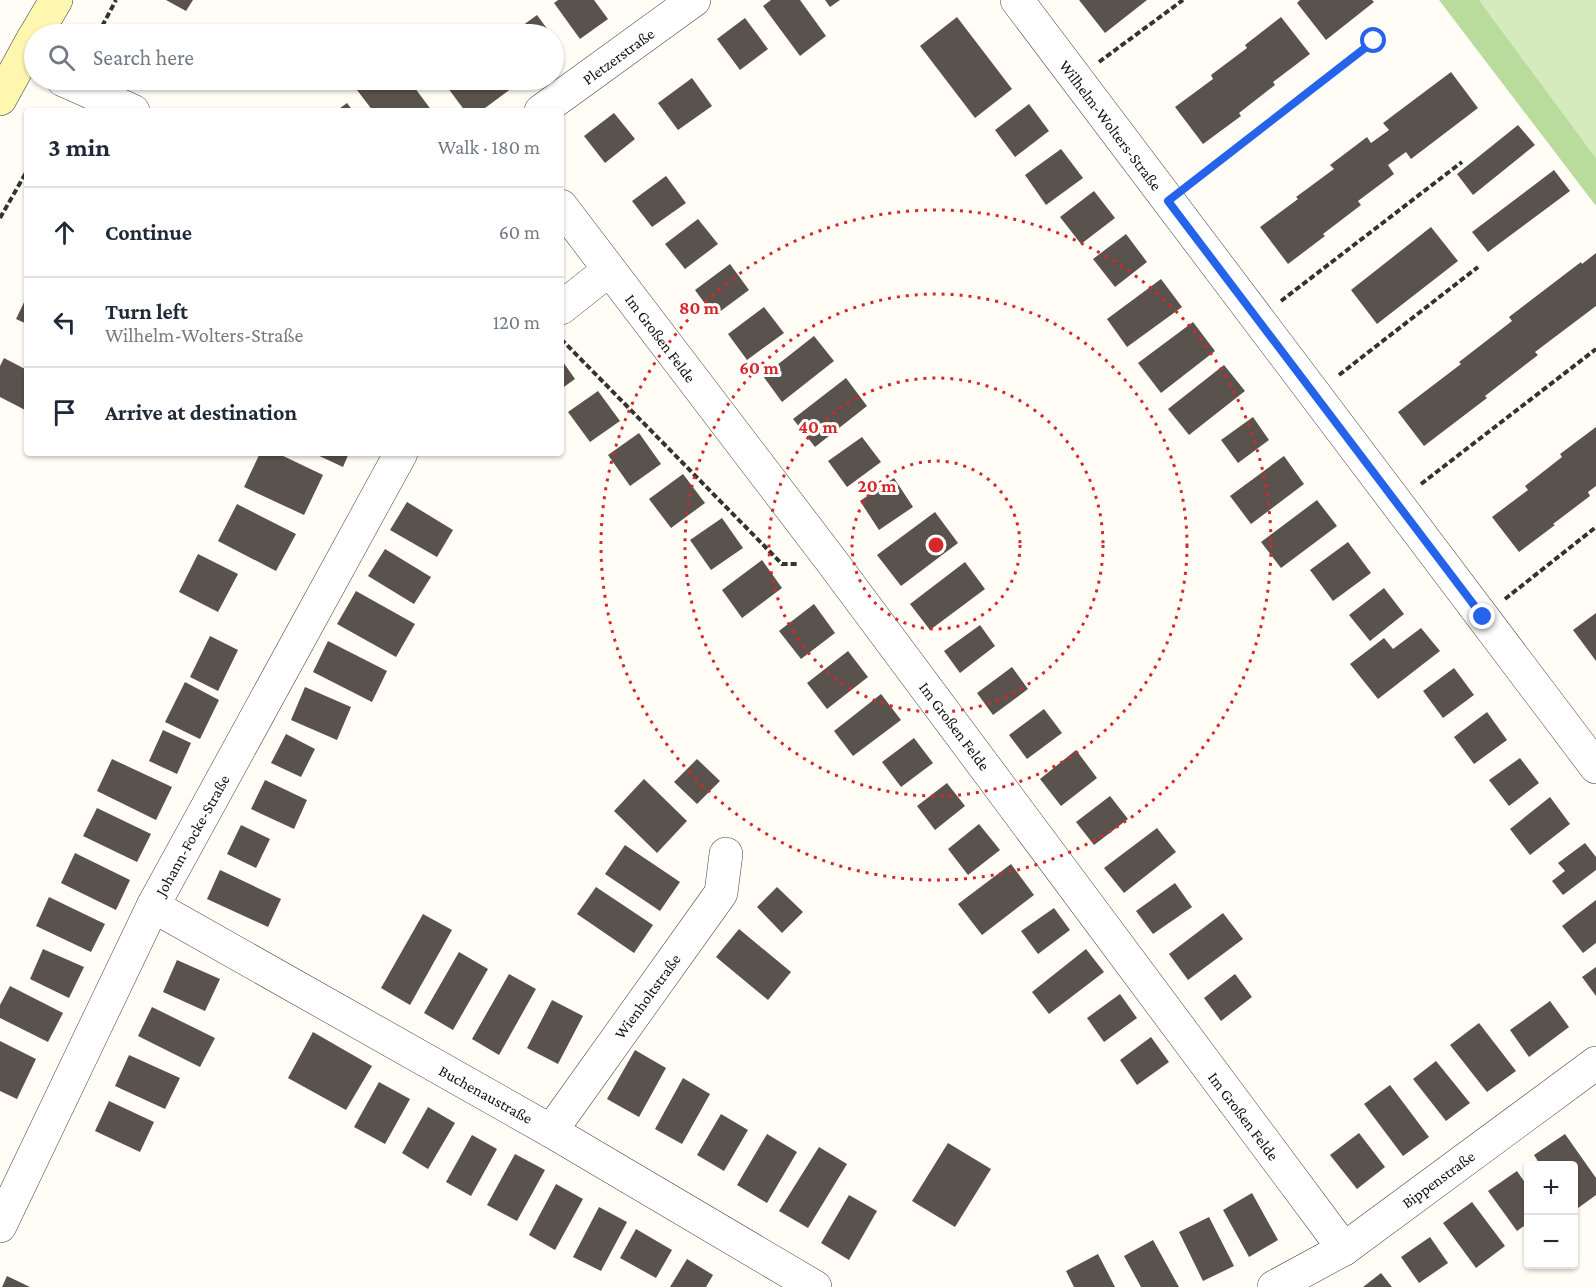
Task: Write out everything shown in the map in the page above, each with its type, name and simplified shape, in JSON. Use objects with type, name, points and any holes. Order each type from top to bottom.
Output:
[{"type":"main road","points":[[44,24],[56,0]]},
{"type":"main road","points":[[0,99],[24,61]]},
{"type":"street","name":"Pletzerstraße","points":[[545,108],[694,0]]},
{"type":"street","name":"Wilhelm-Wolters-Straße","points":[[1017,0],[1596,767]]},
{"type":"street","points":[[86,90],[126,108]]},
{"type":"street","name":"Im Großen Felde","points":[[564,210],[833,562],[1344,1249]]},
{"type":"street","points":[[564,306],[609,270]]},
{"type":"street","name":"Johann-Focke-Straße","points":[[0,1226],[153,906],[399,456]]},
{"type":"street","name":"Wienholtstraße","points":[[551,1131],[721,893],[726,854]]},
{"type":"street","name":"Buchenaustraße","points":[[153,906],[551,1131],[815,1287]]},
{"type":"street","name":"Bippenstraße","points":[[1275,1287],[1344,1249],[1596,1063]]},
{"type":"path","points":[[103,24],[116,0]]},
{"type":"path","points":[[1076,79],[1183,0]]},
{"type":"path","points":[[1168,201],[1374,41]]},
{"type":"path","points":[[1258,319],[1462,162]]},
{"type":"path","points":[[0,218],[24,176]]},
{"type":"path","points":[[1314,394],[1478,267]]},
{"type":"path","points":[[564,342],[782,564],[833,562]]},
{"type":"path","points":[[1396,502],[1596,349]]},
{"type":"path","points":[[1483,617],[1596,526]]},
{"type":"green space","points":[[1439,0],[1479,0],[1596,158],[1596,206]]},
{"type":"green space","points":[[1479,0],[1596,0],[1596,158]]},
{"type":"building","points":[[166,0],[193,0],[186,11]]},
{"type":"building","points":[[558,0],[594,0],[608,19],[580,39],[554,3]]},
{"type":"building","points":[[771,0],[800,0],[826,36],[800,56],[763,6]]},
{"type":"building","points":[[825,0],[840,0],[830,7]]},
{"type":"building","points":[[1079,0],[1147,0],[1105,33]]},
{"type":"building","points":[[1300,0],[1372,0],[1374,2],[1326,40],[1297,3]]},
{"type":"building","points":[[537,15],[544,24],[525,24]]},
{"type":"building","points":[[957,17],[1012,89],[975,118],[920,46]]},
{"type":"building","points":[[1281,17],[1310,54],[1273,82],[1275,85],[1239,113],[1241,116],[1203,144],[1175,107],[1213,79],[1211,75],[1247,48],[1245,45]]},
{"type":"building","points":[[745,18],[768,49],[740,70],[717,39]]},
{"type":"building","points":[[1451,72],[1478,108],[1411,159],[1406,152],[1388,165],[1394,174],[1358,201],[1361,205],[1288,264],[1260,227],[1334,169],[1330,165],[1367,137],[1371,143],[1389,130],[1383,123]]},
{"type":"building","points":[[692,78],[712,106],[678,130],[658,103]]},
{"type":"building","points":[[357,90],[416,90],[430,108],[371,108]]},
{"type":"building","points":[[449,90],[509,90],[485,108],[463,108]]},
{"type":"building","points":[[347,103],[351,108],[340,108]]},
{"type":"building","points":[[1029,104],[1049,131],[1015,157],[995,130]]},
{"type":"building","points":[[614,113],[635,139],[605,163],[584,136]]},
{"type":"building","points":[[1518,125],[1535,145],[1473,195],[1457,174]]},
{"type":"building","points":[[1061,149],[1083,178],[1046,205],[1025,175]]},
{"type":"building","points":[[1554,170],[1570,191],[1488,252],[1472,232]]},
{"type":"building","points":[[666,176],[686,203],[652,227],[632,201]]},
{"type":"building","points":[[1094,191],[1115,218],[1081,244],[1060,217]]},
{"type":"building","points":[[698,219],[718,244],[685,269],[665,244]]},
{"type":"building","points":[[1431,227],[1458,261],[1377,324],[1351,290]]},
{"type":"building","points":[[1126,234],[1147,262],[1115,287],[1093,259]]},
{"type":"building","points":[[1596,253],[1596,306],[1535,352],[1538,355],[1424,446],[1398,412],[1512,321],[1509,317]]},
{"type":"building","points":[[730,264],[749,290],[714,316],[695,290]]},
{"type":"building","points":[[1161,279],[1182,307],[1127,347],[1107,319]]},
{"type":"building","points":[[24,302],[24,323],[16,319]]},
{"type":"building","points":[[764,307],[784,333],[747,360],[728,334]]},
{"type":"building","points":[[1193,322],[1215,351],[1161,393],[1138,363]]},
{"type":"building","points":[[814,336],[834,361],[782,402],[763,376]]},
{"type":"building","points":[[4,358],[24,368],[24,409],[0,397],[0,366]]},
{"type":"building","points":[[564,363],[575,379],[564,387]]},
{"type":"building","points":[[1224,365],[1245,391],[1189,435],[1168,409]]},
{"type":"building","points":[[846,378],[867,406],[815,447],[793,419]]},
{"type":"building","points":[[598,391],[620,421],[590,442],[568,412]]},
{"type":"building","points":[[1253,417],[1269,440],[1238,463],[1221,440]]},
{"type":"building","points":[[1596,427],[1596,486],[1588,492],[1590,496],[1519,552],[1492,517],[1528,490],[1525,486],[1562,457],[1560,454]]},
{"type":"building","points":[[639,433],[661,464],[630,486],[608,455]]},
{"type":"building","points":[[862,437],[881,462],[847,487],[828,461]]},
{"type":"building","points":[[259,456],[283,456],[323,475],[304,515],[244,487]]},
{"type":"building","points":[[319,456],[348,456],[343,467]]},
{"type":"building","points":[[1284,456],[1304,484],[1251,524],[1230,496]]},
{"type":"building","points":[[683,474],[705,503],[671,528],[649,499]]},
{"type":"building","points":[[894,478],[913,507],[879,530],[860,501]]},
{"type":"building","points":[[1317,500],[1337,526],[1281,568],[1261,542]]},
{"type":"building","points":[[407,502],[453,530],[437,557],[390,530]]},
{"type":"building","points":[[237,504],[296,534],[276,571],[218,541]]},
{"type":"building","points":[[935,512],[958,543],[901,586],[877,555]]},
{"type":"building","points":[[722,518],[743,548],[711,570],[690,540]]},
{"type":"building","points":[[1348,542],[1371,573],[1333,601],[1310,570]]},
{"type":"building","points":[[385,549],[431,577],[414,604],[368,576]]},
{"type":"building","points":[[198,554],[238,574],[218,612],[179,592]]},
{"type":"building","points":[[762,560],[782,588],[742,618],[722,590]]},
{"type":"building","points":[[965,562],[985,589],[930,630],[910,604]]},
{"type":"building","points":[[1384,588],[1404,614],[1370,641],[1349,615]]},
{"type":"building","points":[[356,591],[415,624],[396,657],[337,624]]},
{"type":"building","points":[[814,604],[835,633],[801,659],[779,631]]},
{"type":"building","points":[[1596,613],[1596,661],[1573,630]]},
{"type":"building","points":[[980,625],[995,646],[960,673],[944,651]]},
{"type":"building","points":[[1421,628],[1440,651],[1378,699],[1350,664],[1384,638],[1393,649]]},
{"type":"building","points":[[210,636],[238,650],[218,691],[190,677]]},
{"type":"building","points":[[328,641],[387,671],[372,702],[313,672]]},
{"type":"building","points":[[848,651],[868,677],[827,709],[807,683]]},
{"type":"building","points":[[1012,667],[1028,689],[993,715],[977,693]]},
{"type":"building","points":[[1454,668],[1474,695],[1443,718],[1423,691]]},
{"type":"building","points":[[185,682],[219,700],[200,739],[165,722]]},
{"type":"building","points":[[305,687],[351,707],[337,740],[291,720]]},
{"type":"building","points":[[881,694],[901,720],[853,756],[834,731]]},
{"type":"building","points":[[1044,709],[1062,733],[1027,759],[1009,735]]},
{"type":"building","points":[[1487,712],[1507,740],[1474,764],[1454,737]]},
{"type":"building","points":[[163,730],[191,743],[177,774],[149,761]]},
{"type":"building","points":[[286,734],[315,749],[301,777],[271,763]]},
{"type":"building","points":[[914,738],[933,763],[901,787],[882,762]]},
{"type":"building","points":[[1076,750],[1097,778],[1061,806],[1040,779]]},
{"type":"building","points":[[1520,758],[1539,783],[1509,806],[1489,780]]},
{"type":"building","points":[[112,759],[172,787],[156,820],[97,791]]},
{"type":"building","points":[[697,759],[720,781],[697,804],[674,782]]},
{"type":"building","points":[[644,779],[687,821],[657,853],[614,811]]},
{"type":"building","points":[[265,780],[307,800],[294,829],[251,809]]},
{"type":"building","points":[[947,783],[965,806],[935,830],[917,806]]},
{"type":"building","points":[[1110,796],[1128,819],[1094,845],[1076,822]]},
{"type":"building","points":[[1550,797],[1570,824],[1530,855],[1510,829]]},
{"type":"building","points":[[97,808],[151,834],[137,862],[83,836]]},
{"type":"building","points":[[979,824],[1000,850],[968,875],[948,849]]},
{"type":"building","points":[[241,825],[270,839],[256,868],[227,854]]},
{"type":"building","points":[[1157,828],[1176,852],[1124,893],[1104,868]]},
{"type":"building","points":[[1585,843],[1596,857],[1596,870],[1563,895],[1552,881],[1565,871],[1558,863]]},
{"type":"building","points":[[625,845],[680,882],[660,911],[605,874]]},
{"type":"building","points":[[75,853],[130,880],[116,910],[61,883]]},
{"type":"building","points":[[1011,864],[1034,895],[982,935],[958,904]]},
{"type":"building","points":[[220,870],[281,899],[268,927],[207,899]]},
{"type":"building","points":[[1175,883],[1192,907],[1153,934],[1136,911]]},
{"type":"building","points":[[596,887],[653,925],[634,953],[577,914]]},
{"type":"building","points":[[777,887],[803,912],[782,933],[757,907]]},
{"type":"building","points":[[49,897],[105,924],[91,952],[36,926]]},
{"type":"building","points":[[1596,900],[1596,943],[1583,953],[1562,926]]},
{"type":"building","points":[[1054,908],[1070,930],[1038,954],[1021,931]]},
{"type":"building","points":[[1223,913],[1243,939],[1188,980],[1169,954]]},
{"type":"building","points":[[423,914],[452,930],[410,1005],[381,988]]},
{"type":"building","points":[[739,929],[791,972],[768,1000],[716,957]]},
{"type":"building","points":[[43,949],[84,967],[69,998],[30,979]]},
{"type":"building","points":[[1086,949],[1104,972],[1049,1014],[1032,992]]},
{"type":"building","points":[[459,952],[488,969],[453,1030],[424,1013]]},
{"type":"building","points":[[177,960],[220,979],[205,1011],[163,992]]},
{"type":"building","points":[[1596,967],[1596,996],[1582,977]]},
{"type":"building","points":[[509,974],[536,989],[499,1055],[472,1039]]},
{"type":"building","points":[[1235,974],[1252,997],[1221,1021],[1204,998]]},
{"type":"building","points":[[10,986],[63,1013],[48,1042],[0,1018],[0,1005]]},
{"type":"building","points":[[1120,994],[1137,1018],[1104,1042],[1087,1018]]},
{"type":"building","points":[[552,1000],[583,1016],[558,1064],[527,1048]]},
{"type":"building","points":[[1550,1001],[1569,1027],[1529,1057],[1510,1030]]},
{"type":"building","points":[[152,1007],[215,1038],[200,1067],[138,1036]]},
{"type":"building","points":[[1479,1023],[1516,1071],[1487,1092],[1450,1045]]},
{"type":"building","points":[[313,1032],[372,1066],[346,1110],[288,1078]]},
{"type":"building","points":[[1151,1037],[1169,1062],[1137,1085],[1120,1060]]},
{"type":"building","points":[[0,1041],[36,1059],[17,1099],[0,1091]]},
{"type":"building","points":[[635,1050],[666,1068],[639,1117],[607,1099]]},
{"type":"building","points":[[129,1055],[180,1078],[165,1109],[115,1086]]},
{"type":"building","points":[[1436,1061],[1470,1103],[1446,1121],[1413,1079]]},
{"type":"building","points":[[683,1078],[710,1094],[682,1144],[655,1129]]},
{"type":"building","points":[[379,1082],[410,1099],[385,1144],[354,1127]]},
{"type":"building","points":[[1390,1085],[1429,1137],[1403,1156],[1364,1104]]},
{"type":"building","points":[[109,1101],[154,1122],[140,1152],[95,1131]]},
{"type":"building","points":[[428,1107],[455,1123],[428,1169],[402,1153]]},
{"type":"building","points":[[721,1114],[748,1130],[724,1171],[697,1155]]},
{"type":"building","points":[[1359,1133],[1385,1167],[1357,1189],[1330,1155]]},
{"type":"building","points":[[767,1134],[797,1152],[767,1203],[737,1185]]},
{"type":"building","points":[[1565,1134],[1596,1178],[1596,1195],[1578,1208],[1578,1161],[1538,1161],[1534,1155]]},
{"type":"building","points":[[472,1135],[497,1149],[471,1196],[446,1182]]},
{"type":"building","points":[[948,1143],[991,1169],[955,1227],[912,1201]]},
{"type":"building","points":[[819,1147],[847,1164],[808,1228],[779,1211]]},
{"type":"building","points":[[515,1154],[545,1170],[517,1221],[487,1205]]},
{"type":"building","points":[[1517,1171],[1524,1181],[1524,1226],[1517,1231],[1488,1191]]},
{"type":"building","points":[[556,1184],[583,1199],[555,1250],[529,1235]]},
{"type":"building","points":[[1252,1193],[1278,1240],[1249,1257],[1223,1210]]},
{"type":"building","points":[[849,1195],[877,1211],[849,1260],[821,1243]]},
{"type":"building","points":[[1472,1202],[1505,1246],[1476,1268],[1443,1223]]},
{"type":"building","points":[[599,1207],[627,1222],[601,1271],[573,1257]]},
{"type":"building","points":[[1209,1217],[1234,1266],[1203,1281],[1179,1232]]},
{"type":"building","points":[[636,1229],[672,1250],[656,1278],[620,1258]]},
{"type":"building","points":[[1430,1237],[1448,1263],[1419,1283],[1401,1257]]},
{"type":"building","points":[[1153,1240],[1179,1287],[1141,1287],[1124,1256]]},
{"type":"building","points":[[1098,1254],[1115,1287],[1074,1287],[1066,1271]]},
{"type":"building","points":[[687,1259],[713,1275],[706,1287],[670,1287]]},
{"type":"building","points":[[1381,1273],[1392,1287],[1363,1287]]},
{"type":"building","points":[[7,1276],[30,1287],[2,1287]]},
{"type":"route","points":[[1374,41],[1168,201],[1483,617]]}]
